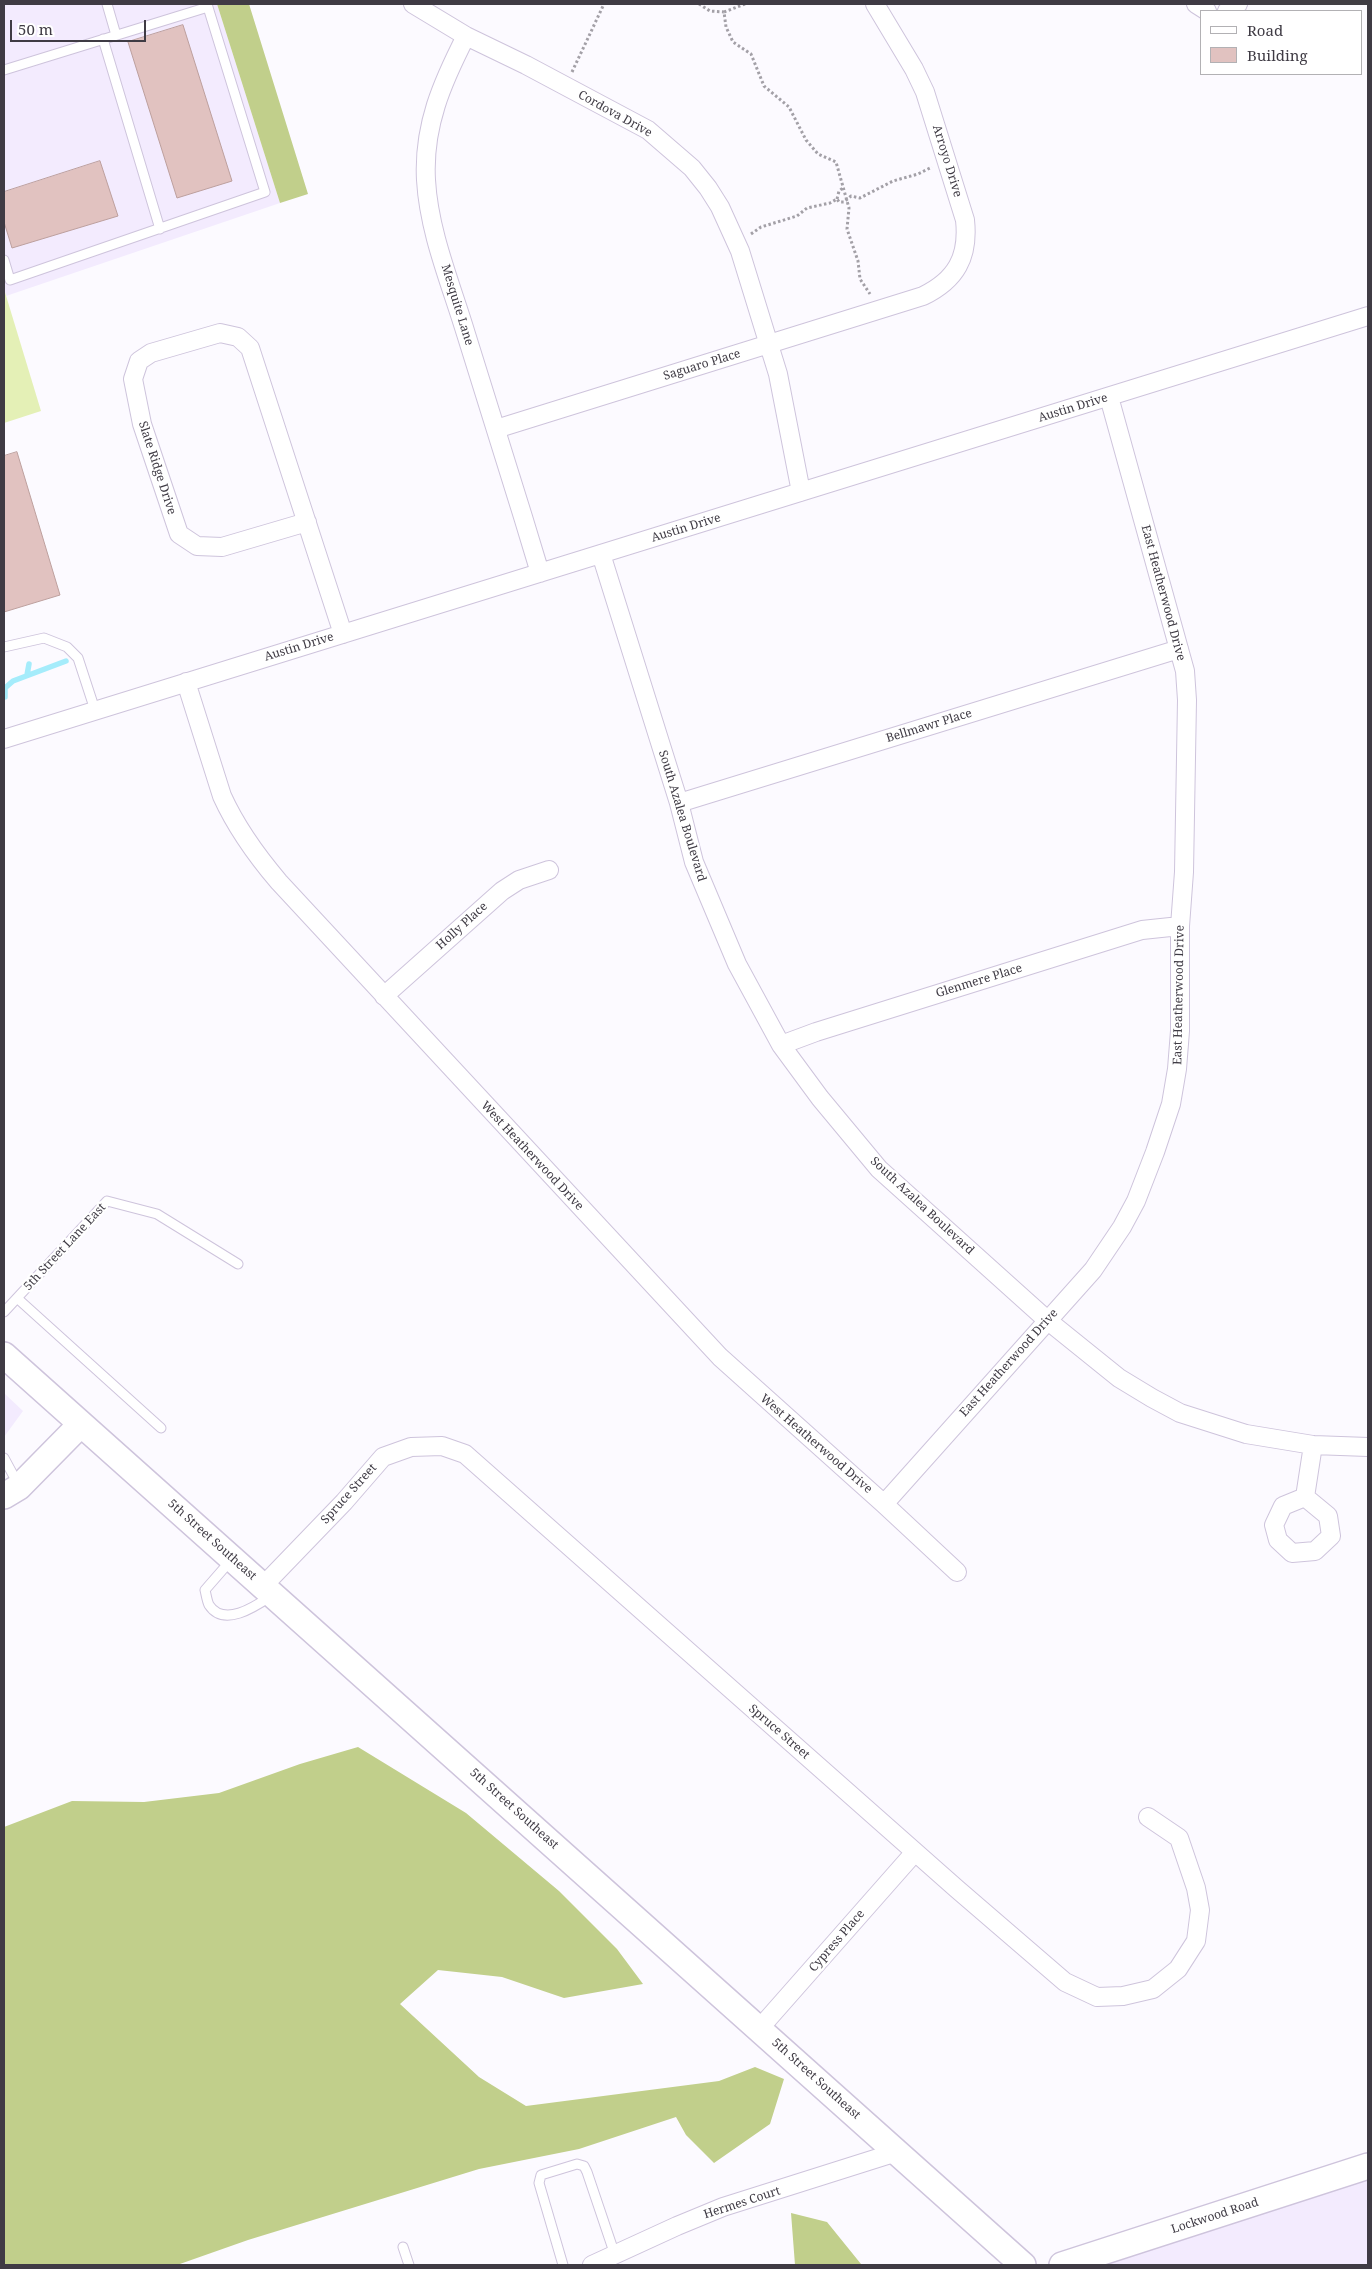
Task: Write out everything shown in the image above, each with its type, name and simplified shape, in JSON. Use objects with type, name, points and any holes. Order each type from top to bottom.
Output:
[{"type":"main road","name":"5th Street Southeast","points":[[4,1355],[1023,2265]]},
{"type":"main road","points":[[11,1491],[81,1424]]},
{"type":"main road","name":"Lockwood Road","points":[[1062,2265],[1368,2166]]},
{"type":"street","name":"Cordova Drive","points":[[413,4],[466,36],[648,130],[692,168],[708,188],[720,207],[740,251],[778,374],[801,492]]},
{"type":"street","name":"Arroyo Drive","points":[[875,4],[921,84],[947,163],[964,220],[966,234],[965,249],[959,265],[951,278],[938,289],[907,301]]},
{"type":"street","name":"Mesquite Lane","points":[[466,36],[436,99],[431,120],[426,180],[437,240],[540,573]]},
{"type":"street","name":"Saguaro Place","points":[[496,429],[907,301]]},
{"type":"street","name":"Austin Drive","points":[[4,738],[1368,316]]},
{"type":"street","name":"Slate Ridge Drive","points":[[306,522],[222,548],[197,546],[179,534],[142,424],[133,379],[139,362],[151,353],[220,333],[238,337],[250,348],[343,634]]},
{"type":"street","name":"East Heatherwood Drive","points":[[884,1504],[1093,1270],[1122,1227],[1136,1201],[1171,1104],[1177,1069],[1180,1031],[1180,926],[1184,872],[1187,700],[1184,670],[1179,649],[1108,397]]},
{"type":"street","name":"South Azalea Boulevard","points":[[601,554],[679,803],[694,862],[737,964],[781,1045],[820,1098],[879,1169],[1047,1320],[1119,1378],[1180,1413],[1246,1434],[1313,1445],[1368,1447]]},
{"type":"street","name":"Bellmawr Place","points":[[679,803],[1179,649]]},
{"type":"street","name":"West Heatherwood Drive","points":[[186,682],[222,796],[241,834],[279,882],[720,1358],[884,1504],[957,1572]]},
{"type":"street","name":"Holly Place","points":[[384,996],[502,891],[520,880],[549,870]]},
{"type":"street","name":"Glenmere Place","points":[[781,1045],[825,1029],[1142,930],[1180,926]]},
{"type":"street","points":[[1305,1496],[1313,1445]]},
{"type":"street","name":"Spruce Street","points":[[268,1590],[383,1457],[411,1447],[442,1446],[465,1454],[1065,1982],[1097,1997],[1123,1996],[1153,1989],[1178,1969],[1196,1941],[1200,1910],[1196,1888],[1179,1838],[1148,1817]]},
{"type":"street","name":"Cypress Place","points":[[759,2029],[916,1852]]},
{"type":"street","name":"Hermes Court","points":[[592,2265],[723,2208],[897,2152]]},
{"type":"lane","points":[[107,4],[116,34]]},
{"type":"lane","points":[[4,70],[207,5],[265,192],[10,280],[4,260]]},
{"type":"lane","points":[[103,39],[160,229]]},
{"type":"lane","points":[[4,647],[44,638],[67,647],[78,658],[95,710]]},
{"type":"lane","name":"5th Street Lane East","points":[[4,1312],[107,1201],[157,1214],[238,1264]]},
{"type":"lane","points":[[17,1298],[161,1428]]},
{"type":"lane","points":[[4,1458],[11,1491]]},
{"type":"lane","points":[[233,1559],[205,1590],[209,1605],[219,1614],[231,1615],[250,1611],[268,1590]]},
{"type":"lane","points":[[563,2265],[539,2183],[540,2175],[577,2164],[584,2166],[587,2172],[615,2255]]},
{"type":"lane","points":[[403,2247],[409,2265]]},
{"type":"path","points":[[565,86],[604,4]]},
{"type":"path","points":[[699,4],[710,11],[724,12],[745,4]]},
{"type":"path","points":[[724,12],[726,27],[733,42],[751,54],[764,86],[789,107],[806,140],[818,154],[836,162],[849,208],[847,229],[858,261],[860,279],[873,298],[876,311]]},
{"type":"path","points":[[837,199],[839,202],[844,202],[850,196],[860,198],[867,196],[893,181],[947,163]]},
{"type":"path","points":[[733,237],[744,233],[752,234],[761,227],[790,219],[807,208],[830,203],[837,199],[839,192],[844,187]]},
{"type":"shaded area","points":[[4,4],[217,4],[280,203],[6,296],[4,289]]},
{"type":"shaded area","points":[[4,1393],[23,1411],[4,1437]]},
{"type":"shaded area","points":[[1368,2177],[1368,2265],[1087,2265]]},
{"type":"green space","points":[[217,4],[249,4],[308,194],[280,203]]},
{"type":"green space","points":[[4,289],[41,411],[4,423]]},
{"type":"green space","points":[[358,1747],[466,1813],[559,1891],[617,1949],[643,1984],[564,1998],[502,1977],[438,1970],[400,2004],[479,2077],[526,2106],[719,2081],[755,2067],[784,2079],[770,2124],[714,2163],[686,2135],[676,2117],[579,2149],[479,2169],[248,2240],[177,2265],[4,2265],[4,1827],[72,1801],[144,1802],[219,1793],[300,1764]]},
{"type":"green space","points":[[791,2213],[827,2222],[861,2264],[879,2265],[795,2265]]},
{"type":"building","points":[[183,25],[232,181],[177,198],[128,42]]},
{"type":"building","points":[[100,161],[118,216],[12,248],[4,222],[4,192]]},
{"type":"building","points":[[17,452],[60,595],[4,612],[4,456]]},
{"type":"waterway","points":[[5,697],[5,688],[13,681],[66,661]]},
{"type":"waterway","points":[[27,675],[29,664]]}]
